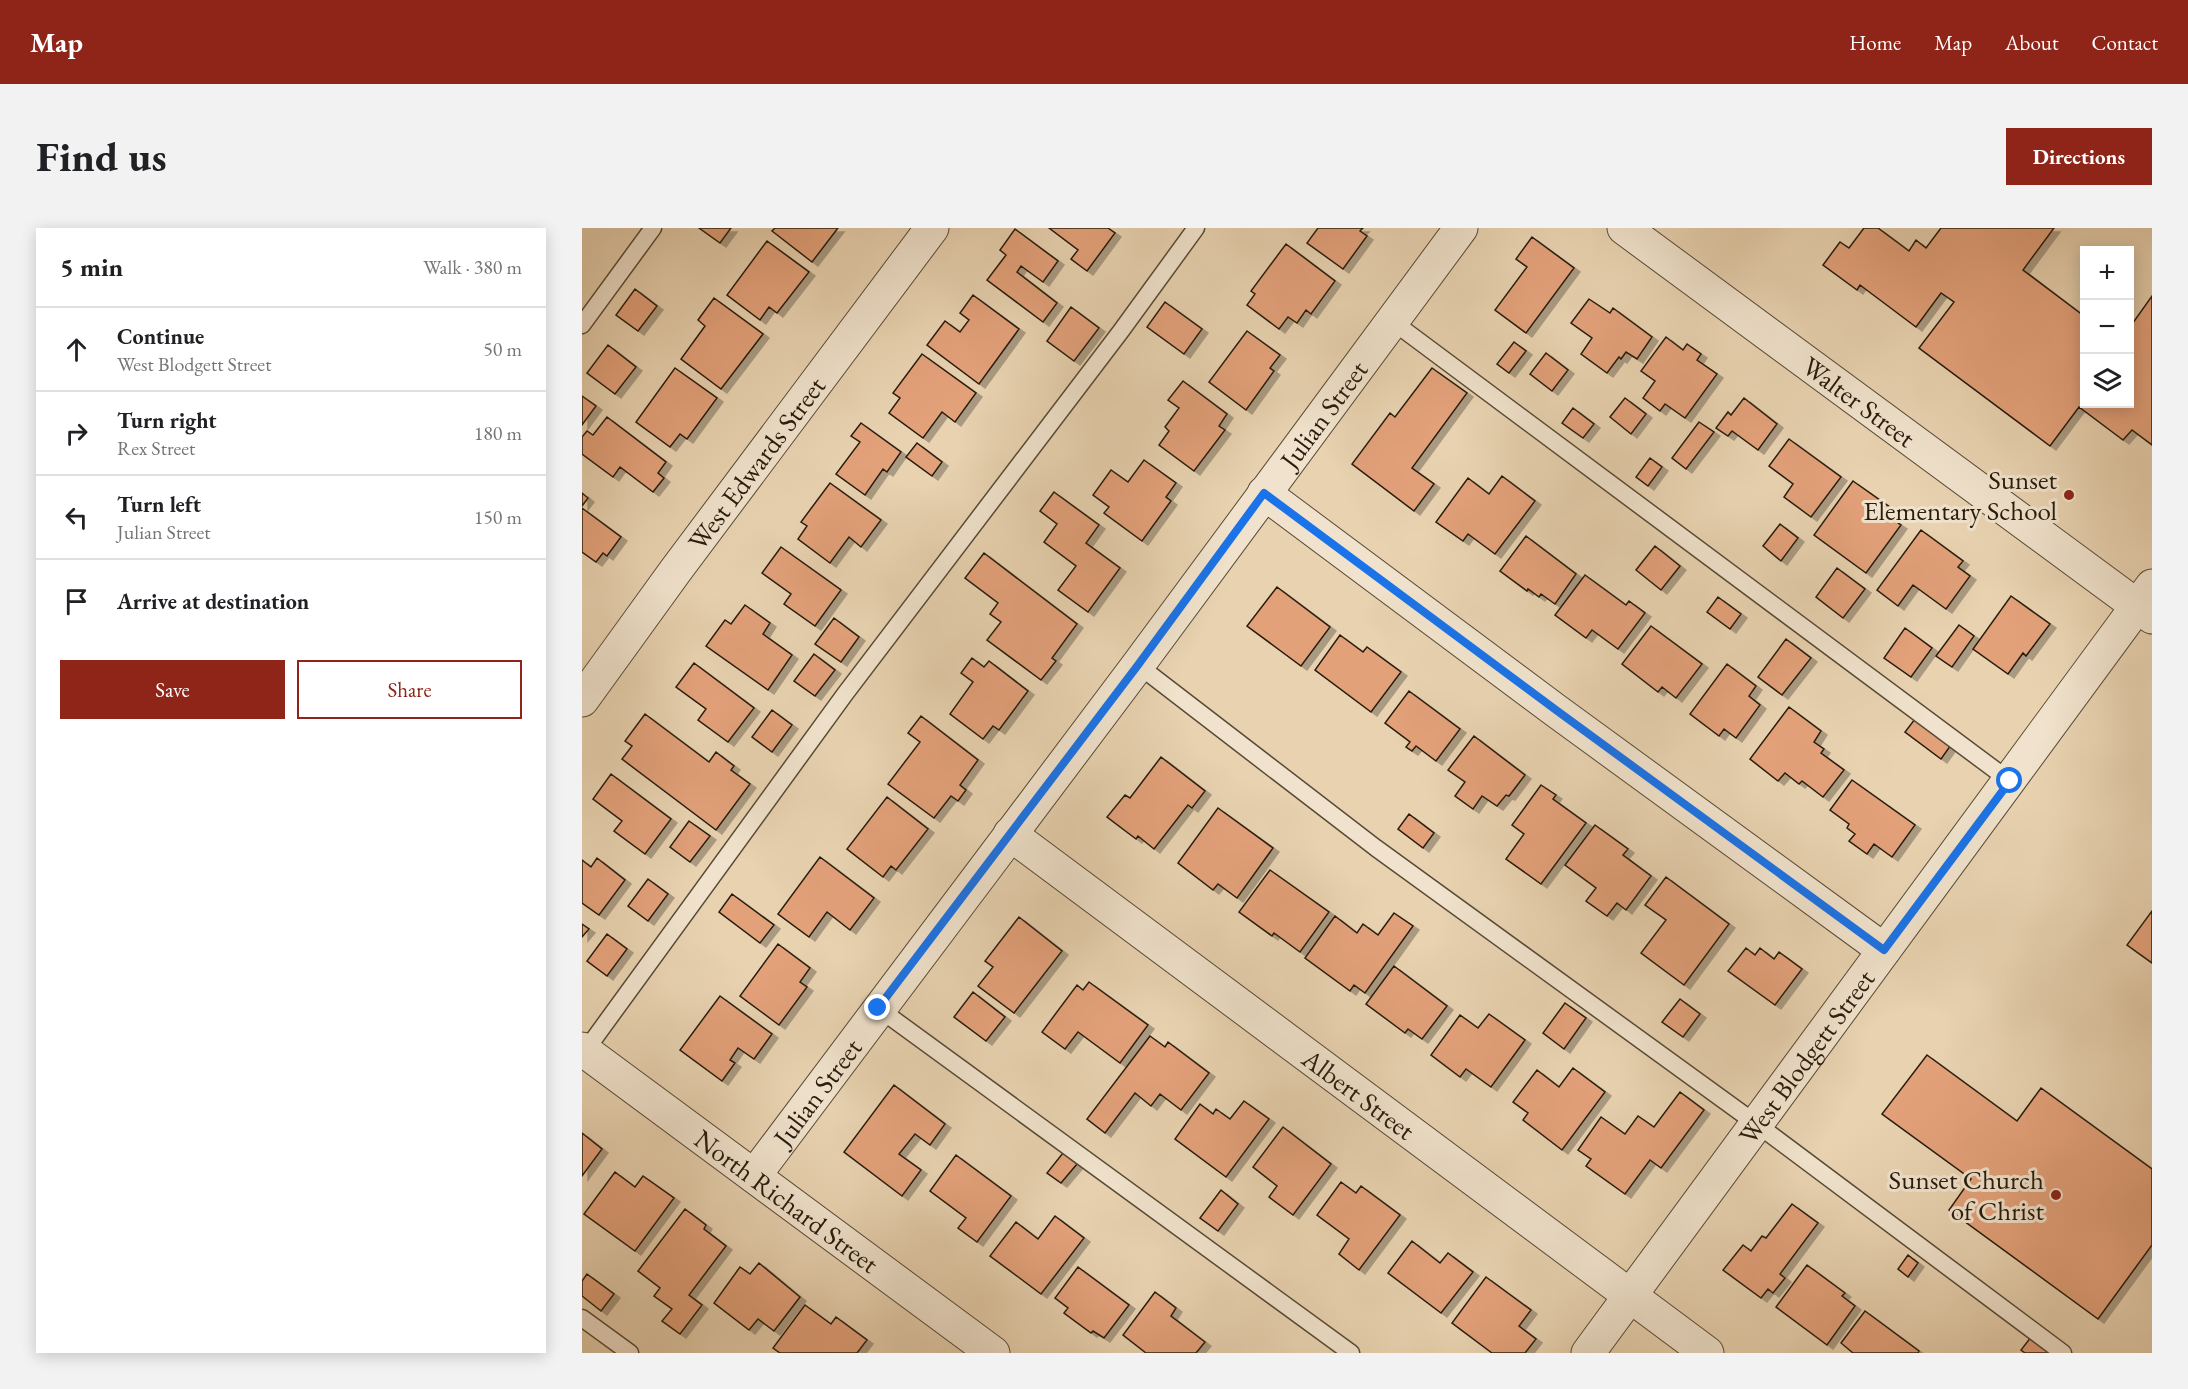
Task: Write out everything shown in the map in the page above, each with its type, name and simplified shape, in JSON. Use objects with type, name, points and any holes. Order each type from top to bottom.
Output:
[{"type":"street","name":"West Edwards Street","points":[[582,700],[676,570],[932,228]]},
{"type":"street","name":"Julian Street","points":[[754,1176],[1138,665],[1461,228]]},
{"type":"street","name":"Walter Street","points":[[1624,228],[2147,603]]},
{"type":"street","points":[[1264,493],[1884,950]]},
{"type":"street","name":"West Blodgett Street","points":[[1588,1353],[1758,1125],[1884,950],[2147,603]]},
{"type":"street","name":"Albert Street","points":[[1010,834],[1707,1353]]},
{"type":"street","name":"North Richard Street","points":[[583,1051],[993,1353]]},
{"type":"lane","points":[[582,325],[653,228]]},
{"type":"lane","points":[[583,1051],[845,694],[1114,340],[1196,228]]},
{"type":"lane","points":[[1392,321],[2010,781]]},
{"type":"lane","points":[[1138,665],[1376,848],[1758,1125],[2063,1353]]},
{"type":"lane","points":[[878,1008],[1351,1353]]},
{"type":"lane","points":[[582,1318],[630,1353]]},
{"type":"building","points":[[699,228],[731,228],[720,243]]},
{"type":"building","points":[[775,228],[838,228],[812,262],[772,231]]},
{"type":"building","points":[[1049,228],[1108,228],[1115,233],[1087,271],[1071,259],[1078,250]]},
{"type":"building","points":[[1318,228],[1363,228],[1360,231],[1367,236],[1343,269],[1307,243]]},
{"type":"building","points":[[1864,228],[1878,228],[1909,251],[1916,240],[1926,248],[1941,228],[2054,228],[2023,270],[2080,313],[2080,408],[2050,446],[1919,348],[1954,302],[1941,293],[1916,327],[1860,285],[1857,290],[1823,265],[1840,242],[1849,248]]},
{"type":"building","points":[[1015,229],[1058,261],[1043,282],[1021,266],[1017,272],[1057,303],[1043,322],[987,280],[1006,255],[1000,250]]},
{"type":"building","points":[[1532,237],[1574,268],[1526,333],[1495,310],[1527,267],[1516,259]]},
{"type":"building","points":[[767,241],[809,272],[777,313],[769,307],[760,320],[727,295]]},
{"type":"building","points":[[1286,244],[1335,281],[1311,314],[1306,310],[1297,323],[1288,317],[1279,329],[1247,305],[1255,294],[1251,291]]},
{"type":"building","points":[[635,289],[657,306],[638,331],[616,315]]},
{"type":"building","points":[[973,295],[1019,329],[979,384],[927,345],[945,321],[960,332],[969,320],[960,313]]},
{"type":"building","points":[[2152,296],[2152,445],[2132,430],[2123,440],[2080,408],[2134,408],[2134,321]]},
{"type":"building","points":[[714,298],[763,334],[721,389],[681,359],[705,326],[698,320]]},
{"type":"building","points":[[1589,299],[1610,313],[1613,308],[1652,337],[1637,359],[1626,352],[1621,359],[1619,357],[1607,373],[1581,354],[1592,338],[1571,323]]},
{"type":"building","points":[[1165,302],[1202,329],[1184,354],[1147,327]]},
{"type":"building","points":[[1071,307],[1099,328],[1074,361],[1047,341]]},
{"type":"building","points":[[1247,331],[1280,355],[1270,368],[1274,371],[1246,410],[1209,382]]},
{"type":"building","points":[[1666,337],[1683,350],[1687,344],[1701,354],[1697,360],[1717,374],[1685,418],[1665,404],[1660,411],[1643,398],[1655,381],[1641,371]]},
{"type":"building","points":[[1514,342],[1526,351],[1509,373],[1497,364]]},
{"type":"building","points":[[608,345],[636,367],[615,394],[587,373]]},
{"type":"building","points":[[1546,353],[1568,370],[1552,391],[1530,374]]},
{"type":"building","points":[[922,354],[976,393],[955,422],[942,412],[923,438],[889,413],[900,398],[893,393]]},
{"type":"building","points":[[675,368],[717,398],[687,439],[680,434],[670,447],[636,422]]},
{"type":"building","points":[[1432,368],[1467,393],[1412,468],[1434,484],[1414,511],[1352,464],[1390,413],[1395,417]]},
{"type":"building","points":[[1183,381],[1227,414],[1219,426],[1225,430],[1194,471],[1159,445],[1169,431],[1165,427],[1179,408],[1168,400]]},
{"type":"building","points":[[582,396],[596,406],[582,425]]},
{"type":"building","points":[[1625,398],[1646,414],[1631,434],[1610,417]]},
{"type":"building","points":[[1744,398],[1777,424],[1758,450],[1732,431],[1728,436],[1716,428],[1728,412],[1731,415]]},
{"type":"building","points":[[1573,408],[1594,424],[1583,438],[1562,423]]},
{"type":"building","points":[[607,417],[666,462],[658,473],[664,478],[653,492],[620,467],[613,477],[582,454],[582,437],[587,431],[593,435]]},
{"type":"building","points":[[1699,422],[1714,432],[1686,469],[1672,458]]},
{"type":"building","points":[[861,423],[901,452],[887,472],[883,469],[865,495],[836,474],[860,442],[851,436]]},
{"type":"building","points":[[1789,439],[1841,477],[1811,517],[1784,497],[1793,484],[1769,466]]},
{"type":"building","points":[[917,443],[942,462],[932,476],[906,457]]},
{"type":"building","points":[[1650,458],[1662,467],[1648,486],[1636,477]]},
{"type":"building","points":[[1144,460],[1176,483],[1166,497],[1171,501],[1142,541],[1104,513],[1109,507],[1093,495],[1111,470],[1128,482]]},
{"type":"building","points":[[1502,476],[1535,501],[1495,554],[1468,534],[1463,541],[1436,522],[1468,478],[1489,494]]},
{"type":"building","points":[[1853,481],[1894,510],[1889,517],[1901,525],[1866,573],[1814,535]]},
{"type":"building","points":[[830,483],[881,520],[861,547],[849,537],[830,563],[798,539],[807,526],[801,522]]},
{"type":"building","points":[[1054,492],[1099,525],[1086,543],[1120,568],[1088,612],[1058,590],[1076,566],[1044,542],[1057,524],[1040,511]]},
{"type":"building","points":[[582,493],[588,498],[582,506]]},
{"type":"building","points":[[582,508],[621,537],[607,556],[603,553],[596,562],[582,552]]},
{"type":"building","points":[[1780,524],[1798,538],[1781,561],[1763,546]]},
{"type":"building","points":[[1921,530],[1963,561],[1958,567],[1970,576],[1946,609],[1913,585],[1898,606],[1877,590]]},
{"type":"building","points":[[1526,536],[1576,574],[1555,604],[1541,594],[1539,597],[1528,589],[1527,591],[1500,571]]},
{"type":"building","points":[[1655,546],[1680,566],[1661,590],[1636,570]]},
{"type":"building","points":[[781,547],[841,590],[815,626],[784,604],[791,594],[762,573]]},
{"type":"building","points":[[984,553],[1077,624],[1052,658],[1056,661],[1041,680],[987,640],[1001,622],[990,614],[998,603],[965,578]]},
{"type":"building","points":[[1837,568],[1865,589],[1843,618],[1816,597]]},
{"type":"building","points":[[1585,575],[1626,605],[1629,601],[1645,613],[1618,649],[1592,630],[1586,638],[1555,615]]},
{"type":"building","points":[[1277,587],[1330,627],[1301,666],[1247,626]]},
{"type":"building","points":[[2011,596],[2050,624],[2026,656],[2023,653],[2008,674],[1973,649]]},
{"type":"building","points":[[1718,597],[1741,614],[1730,629],[1707,612]]},
{"type":"building","points":[[745,605],[770,623],[763,634],[792,655],[768,690],[706,646],[725,620],[731,624]]},
{"type":"building","points":[[834,618],[859,637],[841,662],[815,644]]},
{"type":"building","points":[[1959,625],[1974,636],[1952,667],[1936,656]]},
{"type":"building","points":[[1651,626],[1702,664],[1676,698],[1662,687],[1658,692],[1622,664]]},
{"type":"building","points":[[1905,628],[1932,648],[1911,677],[1884,658]]},
{"type":"building","points":[[1340,635],[1363,652],[1367,647],[1401,672],[1371,712],[1315,670]]},
{"type":"building","points":[[1786,639],[1811,658],[1782,695],[1758,677]]},
{"type":"building","points":[[814,654],[835,670],[815,696],[794,681]]},
{"type":"building","points":[[972,658],[984,667],[989,661],[1028,691],[999,730],[993,726],[983,739],[950,714],[973,682],[961,673]]},
{"type":"building","points":[[694,663],[754,708],[728,742],[698,720],[706,709],[676,687]]},
{"type":"building","points":[[1727,664],[1756,686],[1749,696],[1760,705],[1736,738],[1724,729],[1719,736],[1690,714]]},
{"type":"building","points":[[1409,691],[1460,729],[1436,761],[1416,746],[1412,751],[1406,747],[1410,742],[1385,723]]},
{"type":"building","points":[[1789,707],[1821,731],[1814,742],[1824,749],[1821,753],[1844,770],[1823,797],[1802,781],[1799,784],[1785,773],[1778,781],[1750,759]]},
{"type":"building","points":[[772,710],[792,725],[772,752],[752,737]]},
{"type":"building","points":[[645,714],[709,762],[716,752],[734,766],[731,770],[750,784],[716,830],[622,759],[632,746],[625,741]]},
{"type":"building","points":[[921,716],[978,760],[960,785],[966,790],[958,801],[951,796],[934,818],[888,784],[920,742],[908,733]]},
{"type":"building","points":[[1915,719],[1951,745],[1941,759],[1905,732]]},
{"type":"building","points":[[1474,736],[1525,775],[1509,796],[1506,795],[1497,806],[1482,796],[1473,809],[1455,796],[1465,782],[1448,770]]},
{"type":"building","points":[[1161,757],[1205,791],[1192,808],[1188,805],[1154,849],[1138,836],[1136,839],[1107,817],[1125,795],[1130,798]]},
{"type":"building","points":[[611,774],[671,819],[645,854],[614,831],[622,821],[593,799]]},
{"type":"building","points":[[1852,780],[1915,825],[1892,857],[1874,844],[1867,854],[1849,841],[1855,834],[1847,828],[1849,824],[1830,810]]},
{"type":"building","points":[[1541,785],[1556,795],[1553,799],[1586,823],[1541,884],[1506,859],[1524,834],[1512,825]]},
{"type":"building","points":[[887,797],[928,829],[896,870],[891,866],[883,877],[847,849]]},
{"type":"building","points":[[1218,808],[1273,848],[1237,898],[1218,884],[1213,890],[1178,863]]},
{"type":"building","points":[[1409,814],[1434,833],[1423,848],[1398,829]]},
{"type":"building","points":[[689,821],[710,836],[690,862],[670,847]]},
{"type":"building","points":[[1595,825],[1628,849],[1623,855],[1651,876],[1626,910],[1617,903],[1607,916],[1586,901],[1596,888],[1565,865]]},
{"type":"building","points":[[820,857],[874,898],[850,930],[827,912],[809,937],[778,914]]},
{"type":"building","points":[[597,858],[625,880],[599,915],[582,903],[582,860],[591,867]]},
{"type":"building","points":[[1270,870],[1329,912],[1300,952],[1274,933],[1272,936],[1239,912]]},
{"type":"building","points":[[1666,877],[1729,924],[1684,985],[1641,953],[1666,920],[1645,905]]},
{"type":"building","points":[[648,879],[668,894],[648,921],[628,906]]},
{"type":"building","points":[[732,894],[774,925],[760,943],[719,912]]},
{"type":"building","points":[[2152,911],[2152,963],[2127,945]]},
{"type":"building","points":[[1394,913],[1413,926],[1365,993],[1354,985],[1350,991],[1305,958],[1335,916],[1357,933],[1363,924],[1378,935]]},
{"type":"building","points":[[1019,917],[1062,951],[1014,1013],[978,986],[993,967],[985,961]]},
{"type":"building","points":[[582,924],[589,929],[582,937]]},
{"type":"building","points":[[607,934],[627,949],[607,976],[587,961]]},
{"type":"building","points":[[778,944],[810,968],[800,982],[807,987],[779,1025],[740,996]]},
{"type":"building","points":[[1746,948],[1755,955],[1760,948],[1774,959],[1779,952],[1802,969],[1775,1005],[1728,971]]},
{"type":"building","points":[[1394,966],[1447,1006],[1422,1039],[1408,1029],[1405,1033],[1366,1004]]},
{"type":"building","points":[[1089,982],[1148,1025],[1120,1063],[1078,1032],[1065,1049],[1042,1032],[1077,985],[1083,990]]},
{"type":"building","points":[[973,992],[1005,1017],[986,1041],[954,1017]]},
{"type":"building","points":[[720,996],[772,1034],[754,1059],[738,1048],[730,1060],[735,1063],[722,1081],[680,1050]]},
{"type":"building","points":[[1680,999],[1700,1014],[1683,1037],[1662,1022]]},
{"type":"building","points":[[1565,1003],[1586,1018],[1564,1049],[1543,1033]]},
{"type":"building","points":[[1489,1014],[1525,1040],[1491,1087],[1466,1069],[1460,1077],[1431,1055],[1460,1015],[1478,1028]]},
{"type":"building","points":[[1150,1036],[1165,1047],[1168,1042],[1209,1073],[1181,1110],[1160,1094],[1151,1106],[1135,1093],[1105,1133],[1087,1119]]},
{"type":"building","name":"Sunset Church of Christ","points":[[1927,1055],[2017,1121],[2041,1088],[2152,1169],[2152,1245],[2098,1319],[1949,1210],[1971,1179],[1882,1114]]},
{"type":"building","points":[[1573,1068],[1605,1092],[1562,1150],[1523,1120],[1528,1113],[1513,1102],[1537,1070],[1559,1087]]},
{"type":"building","points":[[894,1085],[945,1124],[930,1145],[915,1134],[899,1154],[921,1170],[902,1196],[844,1152]]},
{"type":"building","points":[[1680,1092],[1704,1110],[1661,1168],[1650,1160],[1625,1194],[1586,1166],[1591,1159],[1578,1150],[1601,1117],[1625,1134],[1638,1116],[1654,1127]]},
{"type":"building","points":[[1244,1101],[1269,1119],[1226,1177],[1175,1139],[1200,1104],[1213,1114],[1216,1109],[1230,1119]]},
{"type":"building","points":[[1283,1127],[1331,1164],[1293,1215],[1269,1197],[1277,1186],[1253,1167]]},
{"type":"building","points":[[582,1133],[602,1149],[582,1176]]},
{"type":"building","points":[[1063,1153],[1077,1164],[1061,1183],[1047,1173]]},
{"type":"building","points":[[956,1155],[1011,1196],[977,1242],[958,1228],[966,1218],[930,1191]]},
{"type":"building","points":[[615,1172],[635,1187],[643,1176],[674,1198],[635,1251],[584,1214]]},
{"type":"building","points":[[1341,1182],[1356,1193],[1361,1186],[1400,1215],[1359,1270],[1339,1254],[1349,1239],[1317,1215]]},
{"type":"building","points":[[1221,1190],[1238,1204],[1218,1231],[1200,1218]]},
{"type":"building","points":[[1792,1204],[1818,1223],[1780,1274],[1785,1278],[1773,1293],[1768,1289],[1761,1298],[1723,1270],[1743,1245],[1751,1251],[1762,1236],[1766,1238]]},
{"type":"building","points":[[685,1209],[706,1225],[704,1229],[726,1246],[689,1295],[702,1305],[680,1334],[662,1321],[672,1309],[654,1296],[660,1288],[638,1271]]},
{"type":"building","points":[[1055,1216],[1084,1238],[1041,1294],[990,1256],[1016,1222],[1038,1239]]},
{"type":"building","points":[[1412,1241],[1440,1263],[1448,1253],[1473,1272],[1441,1313],[1388,1273]]},
{"type":"building","points":[[1908,1255],[1918,1263],[1908,1277],[1898,1269]]},
{"type":"building","points":[[759,1263],[800,1297],[774,1331],[758,1319],[749,1330],[714,1303],[740,1267],[750,1274]]},
{"type":"building","points":[[1807,1265],[1845,1293],[1842,1296],[1855,1306],[1827,1345],[1776,1307]]},
{"type":"building","points":[[1078,1267],[1129,1305],[1104,1338],[1093,1331],[1091,1333],[1064,1313],[1068,1308],[1055,1298]]},
{"type":"building","points":[[587,1274],[614,1294],[601,1311],[582,1296],[582,1281]]},
{"type":"building","points":[[1486,1277],[1531,1310],[1519,1326],[1536,1339],[1525,1353],[1492,1353],[1452,1323]]},
{"type":"building","points":[[1155,1292],[1176,1308],[1171,1316],[1205,1342],[1196,1353],[1146,1353],[1123,1335]]},
{"type":"building","points":[[805,1305],[831,1324],[836,1317],[867,1340],[857,1353],[780,1353],[773,1348]]},
{"type":"building","points":[[1865,1311],[1919,1351],[1918,1353],[1853,1353],[1841,1343]]},
{"type":"building","points":[[2031,1337],[2052,1353],[2025,1353],[2021,1350]]},
{"type":"place","name":"Sunset Elementary School","points":[[2069,495]]},
{"type":"place","name":"Sunset Church of Christ","points":[[2056,1195]]},
{"type":"route","points":[[878,1008],[1138,665],[1264,493],[1884,950],[2010,781]]}]
